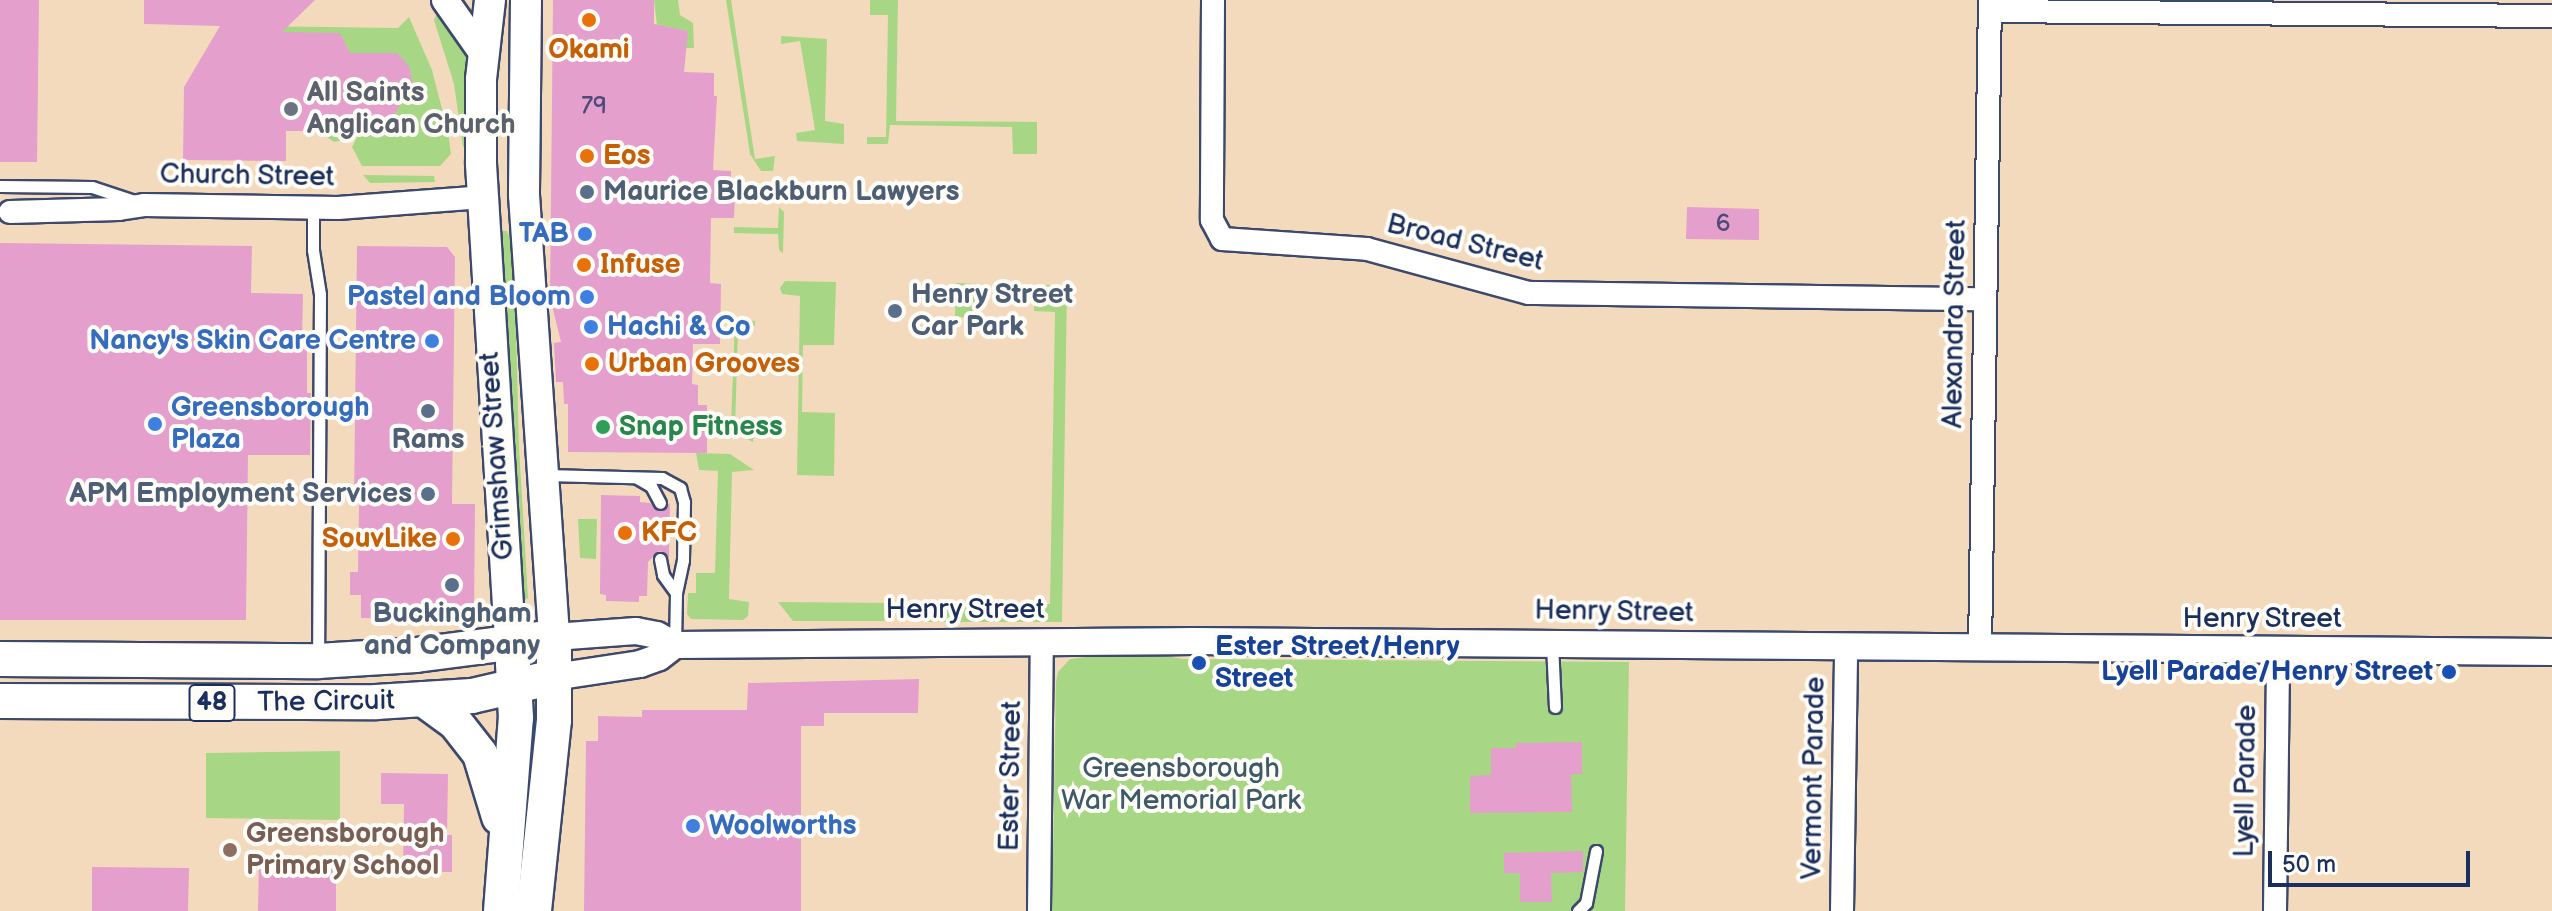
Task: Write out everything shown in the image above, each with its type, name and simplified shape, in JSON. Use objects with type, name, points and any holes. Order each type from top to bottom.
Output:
[{"type":"main road","name":"Grimshaw Street","points":[[490,0],[483,54],[480,129],[516,718],[501,911]]},
{"type":"main road","name":"Grimshaw Street","points":[[526,0],[524,195],[554,637],[549,791],[534,911]]},
{"type":"main road","points":[[483,197],[524,195]]},
{"type":"main road","name":"The Circuit","points":[[0,659],[318,661],[416,655],[554,637]]},
{"type":"main road","name":"The Circuit","points":[[0,701],[230,703],[423,699],[472,696],[554,677]]},
{"type":"main road","points":[[423,699],[455,722],[480,754],[493,787],[506,853]]},
{"type":"street","points":[[445,0],[483,54]]},
{"type":"street","name":"Broad Street","points":[[1213,0],[1212,220],[1217,235],[1228,242],[1367,249],[1529,293],[1985,299]]},
{"type":"street","points":[[1990,6],[2552,16]]},
{"type":"street","name":"Alexandra Street","points":[[1980,649],[1990,6]]},
{"type":"street","name":"Church Street","points":[[5,212],[119,209],[144,205],[313,208],[483,197]]},
{"type":"street","name":"Henry Street","points":[[554,637],[636,631],[657,635],[675,645],[1042,641],[2552,652]]},
{"type":"street","name":"Ester Street","points":[[1039,911],[1042,641]]},
{"type":"street","name":"Henry Street","points":[[554,677],[640,664],[659,657],[675,645]]},
{"type":"street","name":"Vermont Parade","points":[[1842,911],[1846,647]]},
{"type":"street","name":"Lyell Parade","points":[[2275,911],[2278,651]]},
{"type":"lane","points":[[0,186],[92,187],[144,205]]},
{"type":"lane","points":[[313,208],[313,250],[320,306],[318,661]]},
{"type":"lane","points":[[545,475],[667,479],[682,492],[683,560],[676,593],[675,645]]},
{"type":"lane","points":[[633,477],[651,486],[660,503]]},
{"type":"lane","points":[[660,559],[663,575],[676,593]]},
{"type":"lane","points":[[1552,643],[1555,707]]},
{"type":"lane","points":[[1578,911],[1586,903],[1596,851]]},
{"type":"green space","points":[[654,0],[678,0],[680,15],[693,23],[694,48],[686,48],[687,31],[657,25]]},
{"type":"green space","points":[[726,0],[731,0],[755,159],[775,156],[773,171],[761,171],[750,154]]},
{"type":"green space","points":[[870,0],[898,0],[896,121],[1037,122],[1037,154],[1013,154],[1012,127],[890,125],[888,144],[867,144],[867,137],[886,137],[888,15],[870,15]]},
{"type":"green space","points":[[439,8],[467,49],[468,146],[463,147],[454,84],[434,20]]},
{"type":"green space","points":[[409,17],[432,70],[448,132],[451,154],[440,166],[362,166],[352,147],[357,137],[334,142],[324,135],[397,53],[341,53],[248,32],[248,26],[398,28]]},
{"type":"green space","points":[[781,36],[827,39],[825,121],[844,124],[844,144],[797,141],[796,133],[815,130],[800,41],[781,44]]},
{"type":"green space","points":[[363,175],[434,176],[435,182],[370,183]]},
{"type":"green space","points":[[779,207],[784,212],[783,253],[779,250],[778,234],[734,233],[734,227],[778,228]]},
{"type":"green space","points":[[501,231],[507,231],[514,250],[519,447],[528,598],[524,601]]},
{"type":"green space","points":[[785,281],[836,282],[834,345],[803,345],[802,412],[835,413],[834,476],[797,475],[800,296],[782,294],[780,288]]},
{"type":"green space","points":[[956,283],[978,284],[977,318],[955,317]]},
{"type":"green space","points":[[1035,285],[1067,285],[1062,622],[927,622],[922,603],[1050,604],[1055,312],[1034,311]]},
{"type":"green space","points":[[735,321],[755,321],[755,326],[738,328],[735,430],[754,433],[753,442],[737,434],[731,424]]},
{"type":"green space","points":[[696,453],[730,454],[754,470],[732,472],[729,599],[749,602],[748,616],[743,620],[691,619],[687,614],[688,593],[696,593],[696,573],[715,573],[718,471],[699,470]]},
{"type":"green space","points":[[578,519],[597,519],[596,559],[580,558]]},
{"type":"green space","points":[[778,602],[895,603],[895,607],[884,621],[793,621]]},
{"type":"green space","name":"Greensborough War Memorial Park","points":[[1108,654],[1162,655],[1183,659],[1629,662],[1625,911],[1052,911],[1058,672],[1070,659]]},
{"type":"green space","points":[[340,751],[340,820],[206,818],[206,753]]},
{"type":"building","points":[[0,0],[39,0],[37,162],[0,162]]},
{"type":"building","name":"All Saints Anglican Church","points":[[144,0],[315,0],[282,32],[340,33],[350,53],[397,53],[409,66],[413,83],[385,131],[286,131],[286,161],[183,160],[184,87],[220,26],[144,24]]},
{"type":"building","points":[[553,0],[654,0],[654,24],[688,31],[684,72],[714,73],[714,96],[717,96],[713,170],[731,171],[731,193],[735,193],[734,218],[711,218],[710,283],[721,284],[720,344],[693,344],[692,384],[698,385],[698,405],[707,405],[707,453],[568,452],[568,404],[564,404],[563,382],[556,382],[554,343],[561,342],[550,297]]},
{"type":"building","points":[[1687,207],[1759,209],[1759,240],[1686,239]]},
{"type":"building","name":"Greensborough Plaza","points":[[0,243],[252,246],[251,293],[303,294],[302,343],[307,343],[307,393],[311,393],[310,455],[248,455],[246,620],[0,620]]},
{"type":"building","points":[[357,246],[447,247],[455,257],[452,504],[475,504],[474,619],[361,618],[361,595],[350,595],[350,572],[358,572],[359,503],[354,502]]},
{"type":"building","name":"KFC","points":[[601,495],[640,496],[640,502],[650,503],[659,511],[670,503],[669,559],[659,551],[648,562],[647,596],[639,596],[639,602],[606,601],[606,595],[600,594]]},
{"type":"building","name":"Woolworths","points":[[919,679],[918,713],[824,713],[824,726],[801,726],[801,911],[584,911],[586,741],[598,741],[598,716],[642,717],[642,710],[747,710],[748,683]]},
{"type":"building","points":[[1582,742],[1582,774],[1571,774],[1572,812],[1470,813],[1470,776],[1491,775],[1491,748],[1516,748],[1516,743]]},
{"type":"building","points":[[381,773],[448,774],[447,835],[452,835],[452,872],[403,872],[404,804],[381,804]]},
{"type":"building","points":[[1583,851],[1583,872],[1551,873],[1552,902],[1520,902],[1520,873],[1504,873],[1504,853]]},
{"type":"building","points":[[259,860],[317,860],[317,869],[336,869],[336,911],[258,911]]},
{"type":"building","points":[[92,867],[189,868],[188,911],[92,911]]},
{"type":"place","name":"Okami","points":[[589,20]]},
{"type":"place","name":"All Saints Anglican Church","points":[[291,109]]},
{"type":"place","name":"Eos","points":[[587,156]]},
{"type":"place","name":"Maurice Blackburn Lawyers","points":[[587,192]]},
{"type":"place","name":"TAB","points":[[585,234]]},
{"type":"place","name":"Infuse","points":[[584,265]]},
{"type":"place","name":"Pastel and Bloom","points":[[587,297]]},
{"type":"place","name":"Henry Street Car Park","points":[[895,311]]},
{"type":"place","name":"Hachi & Co","points":[[591,327]]},
{"type":"place","name":"Nancy's Skin Care Centre","points":[[432,341]]},
{"type":"place","name":"Urban Grooves","points":[[592,364]]},
{"type":"place","name":"Rams","points":[[428,411]]},
{"type":"place","name":"Greensborough Plaza","points":[[155,424]]},
{"type":"place","name":"Snap Fitness","points":[[603,427]]},
{"type":"place","name":"APM Employment Services","points":[[428,494]]},
{"type":"place","name":"KFC","points":[[625,533]]},
{"type":"place","name":"SouvLike","points":[[453,539]]},
{"type":"place","name":"Buckingham and Company","points":[[452,585]]},
{"type":"place","name":"Ester Street/Henry Street","points":[[1199,663]]},
{"type":"place","name":"Lyell Parade/Henry Street","points":[[2449,672]]},
{"type":"place","name":"Woolworths","points":[[693,826]]},
{"type":"place","name":"Greensborough Primary School","points":[[230,850]]}]
